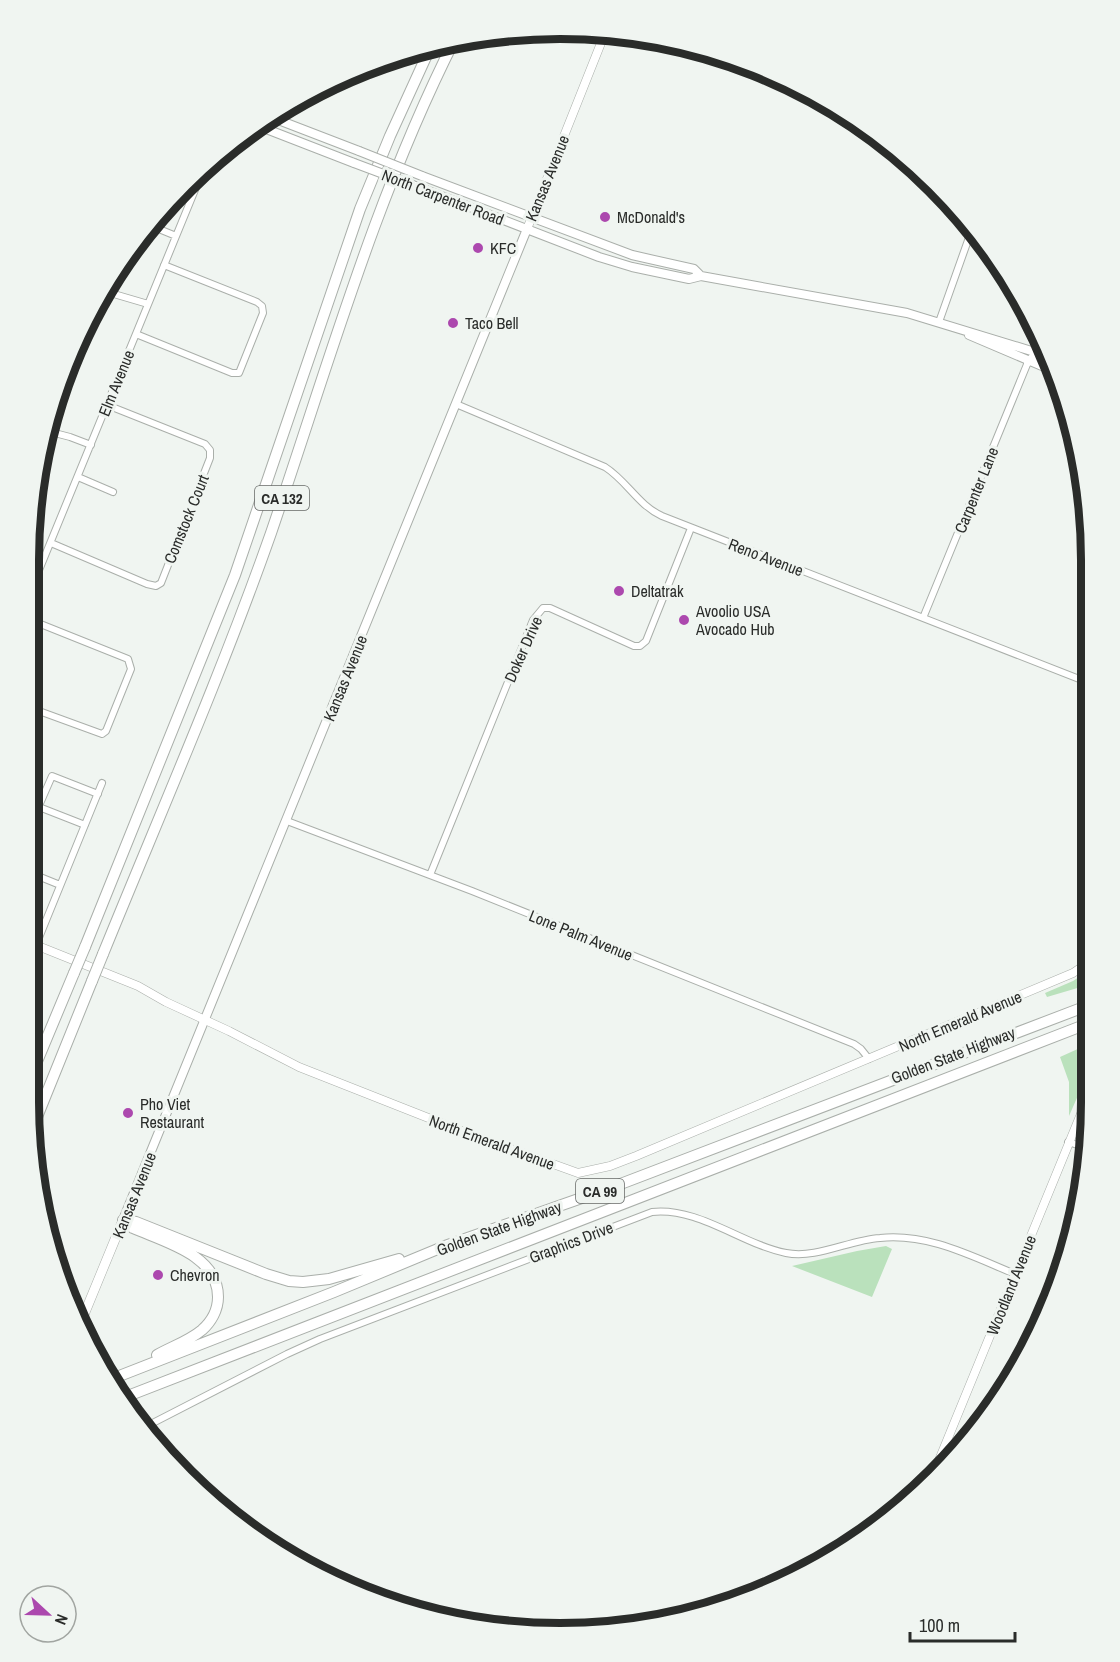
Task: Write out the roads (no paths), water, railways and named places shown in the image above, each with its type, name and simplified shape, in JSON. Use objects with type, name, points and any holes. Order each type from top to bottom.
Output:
[{"type":"highway","name":"CA 132","points":[[39,1111],[231,638],[261,559],[378,216],[414,126],[449,51]]},
{"type":"highway","name":"CA 132","points":[[39,1057],[236,575],[360,209],[426,57]]},
{"type":"highway","name":"Golden State Highway","points":[[118,1376],[446,1246],[610,1188],[1081,1008]]},
{"type":"highway","name":"Golden State Highway","points":[[130,1395],[1081,1026]]},
{"type":"highway","points":[[123,1220],[136,1222],[266,1274],[303,1282],[329,1279],[446,1246]]},
{"type":"highway","points":[[117,1376],[202,1329],[210,1321],[218,1301],[216,1282],[211,1271],[203,1263],[190,1254],[133,1228],[123,1220]]},
{"type":"main road","name":"North Carpenter Road","points":[[281,121],[632,255],[694,268],[701,276]]},
{"type":"main road","name":"North Carpenter Road","points":[[268,129],[599,257],[632,267],[689,279],[701,276],[907,314],[1037,353]]},
{"type":"main road","name":"Kansas Avenue","points":[[85,1313],[206,1022],[527,229]]},
{"type":"main road","name":"North Carpenter Road","points":[[939,322],[1043,368]]},
{"type":"main road","points":[[1028,362],[1032,357],[1039,358]]},
{"type":"street","name":"Kansas Avenue","points":[[527,229],[602,41]]},
{"type":"street","name":"Elm Avenue","points":[[39,569],[196,188]]},
{"type":"street","points":[[158,229],[176,236]]},
{"type":"street","points":[[939,322],[969,238]]},
{"type":"street","points":[[136,334],[232,373],[239,373],[263,312],[262,306],[257,302],[164,266]]},
{"type":"street","points":[[112,294],[148,304]]},
{"type":"street","name":"Carpenter Lane","points":[[923,618],[1028,362]]},
{"type":"street","name":"Reno Avenue","points":[[456,404],[605,467],[620,479],[647,508],[662,516],[1081,680]]},
{"type":"street","name":"Comstock Court","points":[[51,543],[147,584],[156,586],[161,583],[210,458],[210,450],[205,444],[107,405]]},
{"type":"street","points":[[55,433],[91,445]]},
{"type":"street","points":[[78,477],[113,492]]},
{"type":"street","name":"Doker Drive","points":[[430,875],[538,612],[543,608],[550,608],[634,646],[640,646],[646,641],[691,528]]},
{"type":"street","points":[[39,623],[128,659],[131,669],[106,731],[102,734],[39,711]]},
{"type":"street","points":[[85,825],[39,807],[52,776],[98,794]]},
{"type":"street","points":[[39,928],[60,885],[102,783]]},
{"type":"street","name":"Lone Palm Avenue","points":[[287,821],[430,875],[854,1044],[869,1059]]},
{"type":"street","points":[[39,876],[60,885]]},
{"type":"street","name":"North Emerald Avenue","points":[[39,946],[138,986],[299,1067],[464,1132],[578,1173],[610,1166],[1073,974],[1081,968]]},
{"type":"street","name":"Woodland Avenue","points":[[940,1458],[1081,1112]]},
{"type":"street","points":[[1068,1142],[1079,1146]]},
{"type":"street","name":"Graphics Drive","points":[[151,1424],[287,1353],[320,1339],[652,1212],[664,1211],[688,1216],[773,1250],[789,1254],[814,1252],[881,1238],[915,1238],[951,1248],[1015,1274]]},
{"type":"place","name":"McDonald's","points":[[605,217]]},
{"type":"place","name":"KFC","points":[[478,248]]},
{"type":"place","name":"Taco Bell","points":[[453,323]]},
{"type":"place","name":"Deltatrak","points":[[619,591]]},
{"type":"place","name":"Avoolio USA Avocado Hub","points":[[684,620]]},
{"type":"place","name":"Pho Viet Restaurant","points":[[128,1113]]},
{"type":"place","name":"Chevron","points":[[158,1275]]}]
